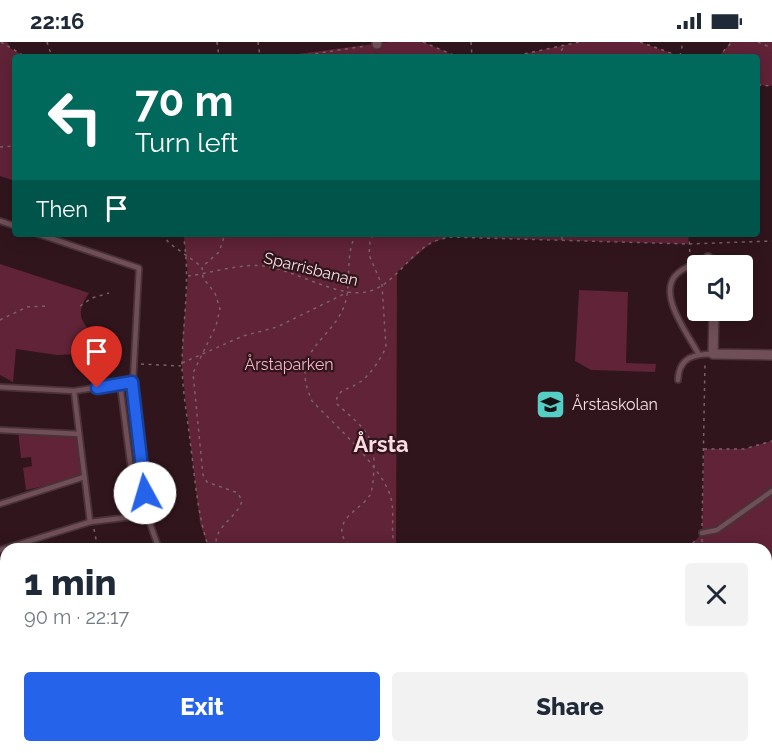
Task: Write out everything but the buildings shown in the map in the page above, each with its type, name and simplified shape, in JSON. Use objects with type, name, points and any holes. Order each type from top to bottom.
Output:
[{"type":"street","points":[[716,321],[709,354],[772,355]]},
{"type":"lane","points":[[47,237],[139,268],[132,382],[147,515],[157,543]]},
{"type":"lane","points":[[687,268],[678,272],[670,292],[675,312],[698,353]]},
{"type":"lane","points":[[678,380],[678,374],[684,361],[698,353],[709,354]]},
{"type":"lane","points":[[0,387],[74,391],[132,382]]},
{"type":"lane","points":[[120,384],[137,516]]},
{"type":"lane","points":[[74,391],[91,521]]},
{"type":"lane","points":[[0,430],[79,434]]},
{"type":"lane","points":[[0,504],[84,477]]},
{"type":"lane","points":[[702,533],[717,530],[772,491]]},
{"type":"lane","points":[[22,543],[91,521],[147,515]]},
{"type":"path","points":[[1,42],[21,54]]},
{"type":"path","points":[[423,42],[451,54]]},
{"type":"path","points":[[560,54],[567,42]]},
{"type":"path","points":[[525,54],[579,42]]},
{"type":"path","points":[[640,42],[675,54]]},
{"type":"path","points":[[721,54],[732,42]]},
{"type":"path","points":[[758,42],[772,48]]},
{"type":"path","points":[[311,54],[377,43]]},
{"type":"path","points":[[164,237],[202,267],[203,278],[219,300],[220,309],[216,326],[193,373],[203,475],[207,482],[238,493],[242,501],[235,514],[216,535],[217,543]]},
{"type":"path","points":[[184,237],[188,276],[182,365],[200,523],[207,543]]},
{"type":"path","points":[[202,267],[219,252],[224,237]]},
{"type":"path","points":[[354,237],[349,263],[348,291],[343,311],[329,333],[313,348],[306,365],[306,386],[312,401],[385,482],[392,501],[394,543]]},
{"type":"path","points":[[347,543],[341,531],[344,522],[371,494],[373,449],[365,431],[336,404],[336,398],[341,391],[360,383],[386,347],[382,285],[369,255],[372,237]]},
{"type":"path","name":"Sparrisbanan","points":[[188,276],[263,266],[287,271],[327,286],[361,293],[370,292],[382,285],[431,243],[448,237],[688,244],[772,241]]},
{"type":"path","points":[[689,237],[690,255]]},
{"type":"path","points":[[134,363],[182,365],[243,336],[277,327],[348,291]]},
{"type":"path","points":[[80,306],[92,298],[109,293]]},
{"type":"path","points":[[0,320],[27,307],[46,306]]},
{"type":"path","points":[[703,543],[709,354]]},
{"type":"path","points":[[704,449],[744,449],[772,441]]},
{"type":"path","points":[[91,521],[96,543]]},
{"type":"path","points":[[693,543],[702,533]]},
{"type":"green space","points":[[0,42],[7,42],[10,48],[21,54],[12,54],[12,180],[0,176]]},
{"type":"green space","points":[[389,42],[423,42],[451,54],[298,54]]},
{"type":"green space","points":[[579,42],[640,42],[674,54],[524,54]]},
{"type":"green space","points":[[729,42],[772,42],[772,86],[760,85],[760,54],[721,54]]},
{"type":"green space","name":"Årstaparken","points":[[184,237],[448,237],[431,243],[397,272],[396,543],[207,543],[200,523],[182,366],[188,276]]},
{"type":"green space","name":"Årstaparken","points":[[448,237],[689,237],[688,244]]},
{"type":"green space","points":[[0,264],[89,293],[83,303],[82,318],[99,353],[57,355],[16,349],[13,382],[0,375]]},
{"type":"green space","points":[[579,290],[628,292],[626,363],[656,364],[655,372],[591,370],[575,361]]},
{"type":"green space","points":[[18,431],[79,434],[84,477],[26,490],[23,468],[32,466],[31,457],[21,458]]},
{"type":"green space","points":[[772,441],[772,543],[693,543],[702,533],[704,449],[744,449]]},
{"type":"place","name":"Årstaskolan","points":[[551,404]]},
{"type":"district","name":"Årsta","points":[[381,444]]},
{"type":"route","points":[[97,388],[132,382],[145,493]]}]
